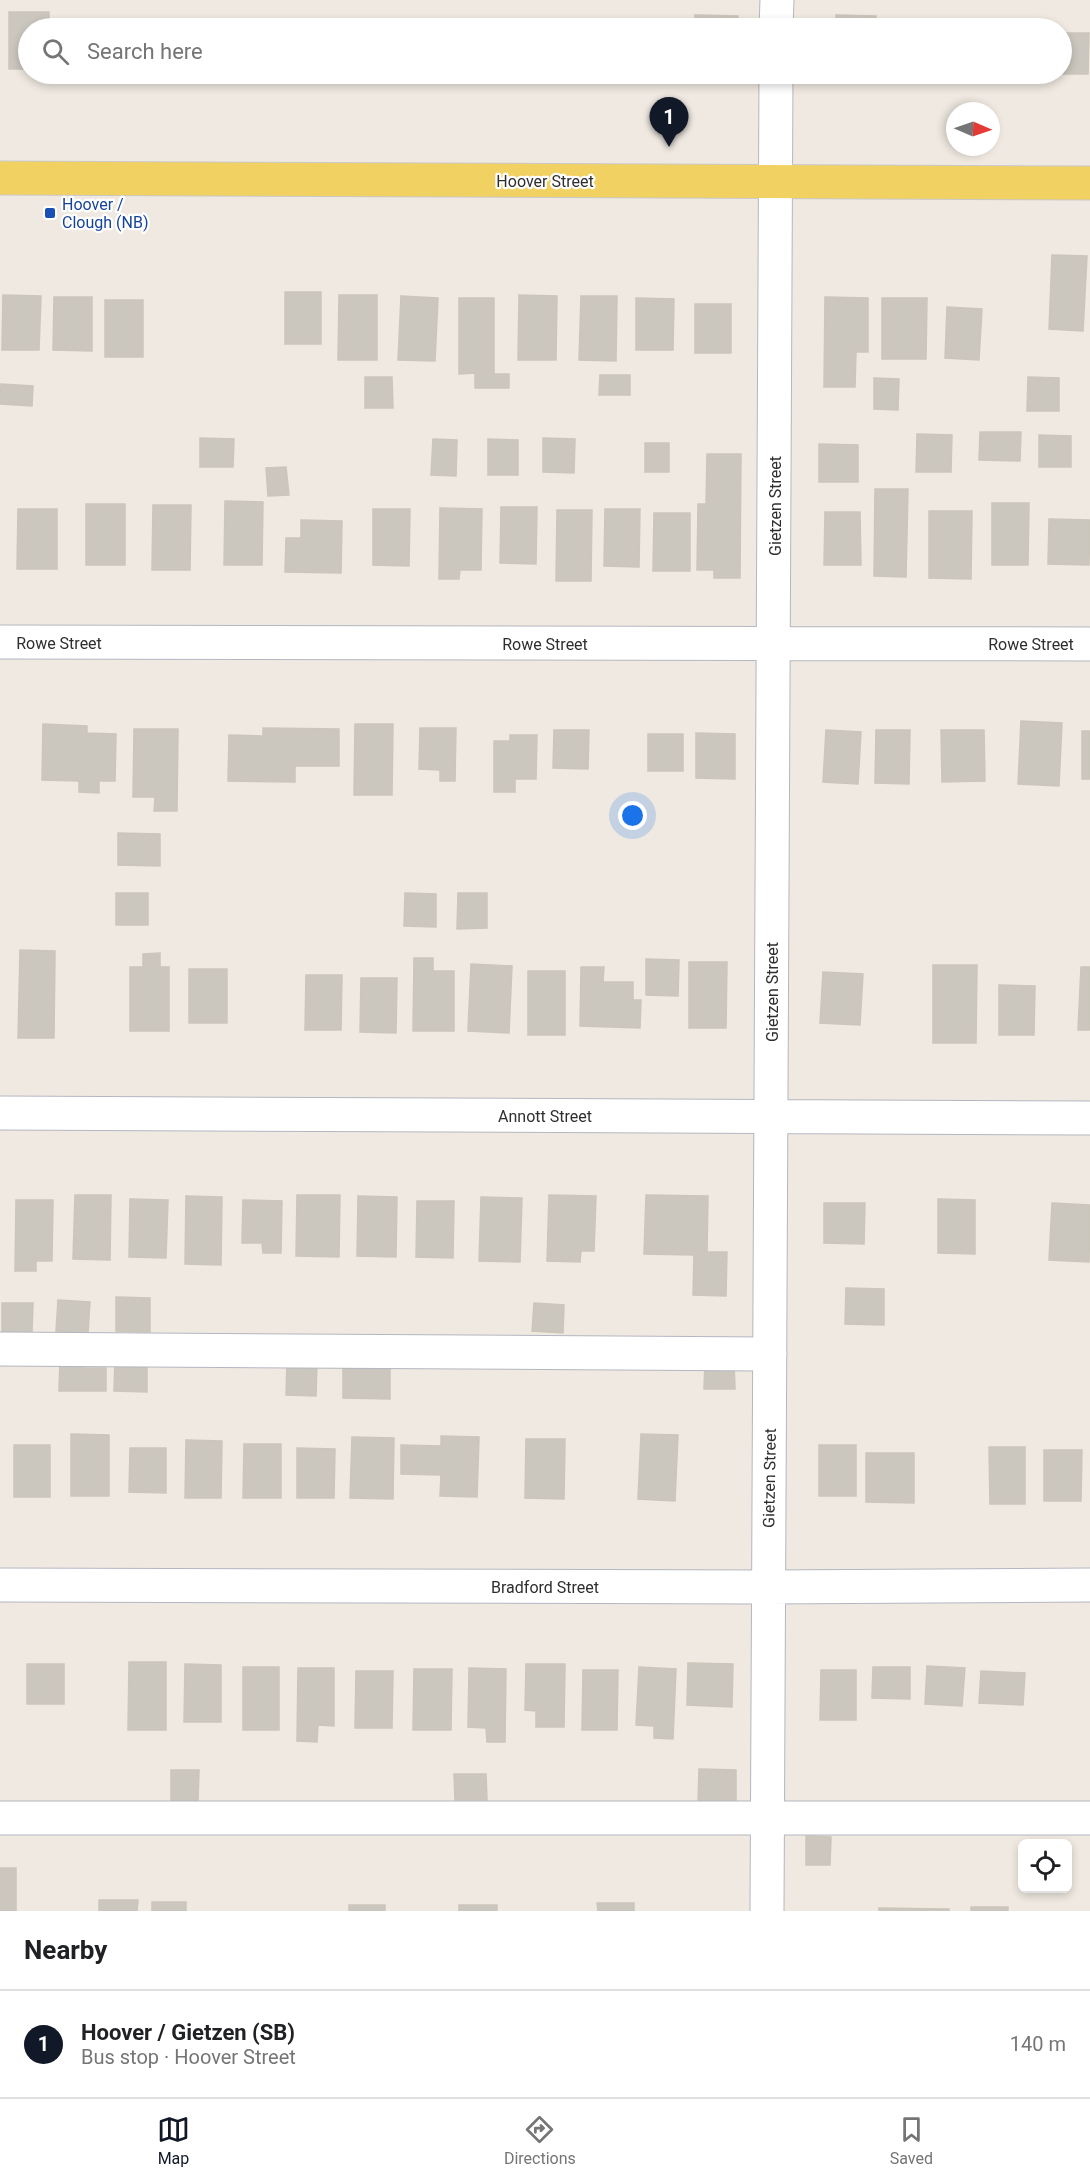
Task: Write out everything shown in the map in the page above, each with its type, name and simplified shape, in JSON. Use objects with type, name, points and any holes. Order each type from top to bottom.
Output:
[{"type":"main road","name":"Hoover Street","points":[[0,178],[1090,183]]},
{"type":"street","points":[[777,0],[777,18]]},
{"type":"street","name":"Gietzen Street","points":[[767,1911],[776,84]]},
{"type":"street","name":"Rowe Street","points":[[0,642],[1090,644]]},
{"type":"street","name":"Annott Street","points":[[0,1113],[1090,1118]]},
{"type":"street","points":[[0,1349],[771,1354]]},
{"type":"street","name":"Bradford Street","points":[[0,1585],[768,1587],[1090,1585]]},
{"type":"street","points":[[0,1818],[1090,1818]]},
{"type":"building","points":[[9,12],[49,12],[49,18],[18,18],[18,69],[9,69]]},
{"type":"building","points":[[695,15],[738,16],[738,18],[695,18]]},
{"type":"building","points":[[836,15],[876,16],[876,18],[836,18]]},
{"type":"building","points":[[1072,33],[1089,33],[1088,74],[1072,74]]},
{"type":"building","points":[[1052,255],[1087,256],[1083,331],[1049,329]]},
{"type":"building","points":[[285,292],[321,292],[321,344],[285,344]]},
{"type":"building","points":[[3,295],[41,296],[39,350],[2,350]]},
{"type":"building","points":[[339,295],[377,295],[377,360],[338,360]]},
{"type":"building","points":[[519,295],[557,296],[556,360],[518,360]]},
{"type":"building","points":[[401,296],[438,298],[435,361],[398,360]]},
{"type":"building","points":[[581,296],[617,296],[616,361],[579,360]]},
{"type":"building","points":[[54,297],[92,297],[92,351],[53,350]]},
{"type":"building","points":[[825,297],[868,298],[868,352],[856,352],[855,387],[824,387]]},
{"type":"building","points":[[459,298],[494,298],[494,374],[509,374],[509,388],[475,388],[475,373],[459,374]]},
{"type":"building","points":[[636,298],[674,299],[673,350],[636,350]]},
{"type":"building","points":[[882,298],[927,298],[926,359],[882,359]]},
{"type":"building","points":[[105,300],[143,300],[143,357],[105,357]]},
{"type":"building","points":[[695,304],[731,304],[731,353],[695,353]]},
{"type":"building","points":[[947,307],[982,309],[979,360],[945,358]]},
{"type":"building","points":[[600,375],[630,375],[630,395],[599,395]]},
{"type":"building","points":[[365,377],[392,377],[393,408],[365,408]]},
{"type":"building","points":[[1028,377],[1059,378],[1059,411],[1027,411]]},
{"type":"building","points":[[874,378],[899,379],[898,410],[874,409]]},
{"type":"building","points":[[1,384],[33,386],[32,406],[0,404]]},
{"type":"building","points":[[980,432],[1021,432],[1020,461],[979,460]]},
{"type":"building","points":[[917,434],[952,435],[951,472],[916,472]]},
{"type":"building","points":[[1039,435],[1071,436],[1071,467],[1039,467]]},
{"type":"building","points":[[200,438],[234,439],[233,467],[200,467]]},
{"type":"building","points":[[543,438],[575,439],[574,473],[543,472]]},
{"type":"building","points":[[433,439],[457,440],[456,476],[431,475]]},
{"type":"building","points":[[488,439],[518,440],[518,475],[488,475]]},
{"type":"building","points":[[645,443],[669,443],[669,472],[645,472]]},
{"type":"building","points":[[819,444],[858,445],[858,482],[819,482]]},
{"type":"building","points":[[707,454],[741,454],[740,578],[714,578],[714,570],[697,570],[698,504],[706,504]]},
{"type":"building","points":[[286,467],[289,495],[268,496],[266,468]]},
{"type":"building","points":[[875,489],[908,489],[906,577],[874,576]]},
{"type":"building","points":[[225,501],[263,502],[262,565],[224,565]]},
{"type":"building","points":[[992,503],[1029,503],[1028,565],[992,565]]},
{"type":"building","points":[[86,504],[125,504],[125,565],[86,565]]},
{"type":"building","points":[[153,505],[191,505],[190,570],[152,570]]},
{"type":"building","points":[[501,507],[537,507],[536,564],[500,563]]},
{"type":"building","points":[[440,508],[482,509],[481,570],[460,570],[459,579],[439,579]]},
{"type":"building","points":[[18,509],[57,509],[57,569],[17,569]]},
{"type":"building","points":[[373,509],[410,509],[409,566],[373,565]]},
{"type":"building","points":[[605,509],[640,509],[639,567],[604,566]]},
{"type":"building","points":[[557,510],[592,510],[591,581],[556,581]]},
{"type":"building","points":[[929,511],[972,511],[971,579],[929,578]]},
{"type":"building","points":[[825,512],[860,512],[861,565],[824,565]]},
{"type":"building","points":[[654,513],[690,513],[690,571],[653,571]]},
{"type":"building","points":[[1049,519],[1090,520],[1089,565],[1048,564]]},
{"type":"building","points":[[301,520],[342,521],[341,573],[285,572],[286,538],[301,538]]},
{"type":"building","points":[[1021,721],[1062,723],[1059,786],[1018,784]]},
{"type":"building","points":[[43,724],[87,726],[87,733],[116,734],[115,781],[99,781],[99,793],[79,792],[79,781],[42,780]]},
{"type":"building","points":[[355,724],[393,724],[392,795],[354,795]]},
{"type":"building","points":[[263,728],[339,729],[339,766],[295,766],[295,782],[228,781],[229,735],[263,736]]},
{"type":"building","points":[[420,728],[456,728],[455,781],[440,781],[440,770],[419,769]]},
{"type":"building","points":[[134,729],[178,729],[177,811],[154,811],[155,797],[133,797]]},
{"type":"building","points":[[554,730],[589,730],[588,769],[553,768]]},
{"type":"building","points":[[826,730],[861,732],[858,784],[823,782]]},
{"type":"building","points":[[876,730],[910,730],[909,784],[875,783]]},
{"type":"building","points":[[941,730],[984,730],[985,781],[942,782]]},
{"type":"building","points":[[1082,731],[1090,731],[1090,779],[1082,779]]},
{"type":"building","points":[[696,733],[735,734],[735,779],[696,778]]},
{"type":"building","points":[[648,734],[683,734],[683,771],[648,771]]},
{"type":"building","points":[[510,735],[537,735],[536,779],[515,779],[515,792],[494,792],[494,741],[510,741]]},
{"type":"building","points":[[118,833],[160,834],[160,866],[118,865]]},
{"type":"building","points":[[116,893],[148,893],[148,925],[116,925]]},
{"type":"building","points":[[405,893],[436,894],[436,927],[404,926]]},
{"type":"building","points":[[458,893],[487,893],[487,928],[457,929]]},
{"type":"building","points":[[20,950],[55,951],[54,1038],[18,1038]]},
{"type":"building","points":[[160,953],[160,967],[169,967],[169,1031],[130,1031],[130,967],[143,967],[143,954]]},
{"type":"building","points":[[414,958],[433,958],[433,971],[454,971],[454,1031],[413,1031]]},
{"type":"building","points":[[646,959],[679,960],[678,996],[646,995]]},
{"type":"building","points":[[689,962],[727,962],[726,1028],[689,1028]]},
{"type":"building","points":[[471,964],[512,966],[509,1033],[468,1031]]},
{"type":"building","points":[[933,965],[977,965],[976,1043],[933,1043]]},
{"type":"building","points":[[581,967],[604,967],[603,982],[633,982],[633,1000],[641,1000],[640,1028],[580,1026]]},
{"type":"building","points":[[1081,967],[1090,967],[1090,1030],[1078,1030]]},
{"type":"building","points":[[189,969],[227,969],[227,1023],[189,1023]]},
{"type":"building","points":[[528,971],[565,971],[565,1035],[528,1035]]},
{"type":"building","points":[[823,972],[863,974],[860,1025],[820,1023]]},
{"type":"building","points":[[306,975],[342,975],[341,1030],[305,1030]]},
{"type":"building","points":[[361,978],[397,978],[396,1033],[360,1032]]},
{"type":"building","points":[[999,985],[1035,986],[1034,1035],[999,1035]]},
{"type":"building","points":[[75,1195],[111,1195],[110,1260],[73,1259]]},
{"type":"building","points":[[297,1195],[340,1195],[339,1257],[296,1256]]},
{"type":"building","points":[[549,1195],[596,1196],[594,1251],[581,1251],[580,1262],[547,1261]]},
{"type":"building","points":[[646,1195],[708,1196],[707,1252],[727,1252],[726,1296],[693,1295],[694,1255],[644,1254]]},
{"type":"building","points":[[186,1196],[222,1197],[221,1265],[185,1264]]},
{"type":"building","points":[[358,1196],[397,1197],[396,1257],[357,1256]]},
{"type":"building","points":[[481,1197],[522,1198],[520,1262],[479,1261]]},
{"type":"building","points":[[130,1199],[168,1200],[166,1258],[129,1257]]},
{"type":"building","points":[[938,1199],[975,1200],[975,1254],[938,1253]]},
{"type":"building","points":[[16,1200],[53,1200],[52,1261],[36,1261],[36,1271],[15,1271]]},
{"type":"building","points":[[243,1200],[282,1201],[281,1253],[263,1253],[262,1243],[242,1243]]},
{"type":"building","points":[[417,1201],[454,1201],[453,1258],[416,1257]]},
{"type":"building","points":[[824,1203],[865,1203],[864,1244],[824,1243]]},
{"type":"building","points":[[1052,1203],[1090,1205],[1089,1262],[1049,1260]]},
{"type":"building","points":[[846,1288],[884,1289],[884,1325],[845,1324]]},
{"type":"building","points":[[116,1297],[150,1298],[150,1332],[116,1331]]},
{"type":"building","points":[[58,1300],[90,1302],[88,1333],[56,1331]]},
{"type":"building","points":[[2,1303],[33,1303],[32,1332],[2,1332]]},
{"type":"building","points":[[534,1303],[564,1305],[563,1333],[532,1331]]},
{"type":"building","points":[[115,1359],[147,1360],[147,1392],[114,1391]]},
{"type":"building","points":[[60,1361],[83,1361],[84,1368],[106,1368],[106,1391],[59,1391]]},
{"type":"building","points":[[287,1362],[317,1363],[316,1396],[286,1395]]},
{"type":"building","points":[[343,1362],[390,1363],[390,1399],[343,1398]]},
{"type":"building","points":[[705,1362],[734,1362],[735,1389],[704,1389]]},
{"type":"building","points":[[71,1434],[109,1435],[109,1496],[71,1496]]},
{"type":"building","points":[[641,1434],[678,1435],[675,1501],[638,1499]]},
{"type":"building","points":[[441,1436],[479,1437],[477,1497],[440,1496],[441,1475],[401,1474],[401,1445],[441,1446]]},
{"type":"building","points":[[352,1437],[394,1438],[393,1499],[350,1498]]},
{"type":"building","points":[[526,1439],[565,1439],[564,1499],[525,1498]]},
{"type":"building","points":[[186,1440],[222,1441],[221,1498],[185,1498]]},
{"type":"building","points":[[244,1444],[281,1444],[281,1498],[243,1498]]},
{"type":"building","points":[[14,1445],[50,1445],[50,1497],[14,1497]]},
{"type":"building","points":[[819,1445],[856,1445],[856,1496],[819,1496]]},
{"type":"building","points":[[989,1447],[1025,1447],[1025,1504],[990,1504]]},
{"type":"building","points":[[130,1448],[166,1448],[166,1493],[129,1492]]},
{"type":"building","points":[[297,1448],[335,1449],[334,1498],[297,1498]]},
{"type":"building","points":[[1044,1450],[1082,1450],[1081,1501],[1044,1501]]},
{"type":"building","points":[[866,1453],[914,1453],[914,1503],[866,1502]]},
{"type":"building","points":[[129,1662],[166,1662],[166,1730],[128,1730]]},
{"type":"building","points":[[688,1663],[733,1664],[732,1707],[687,1705]]},
{"type":"building","points":[[27,1664],[64,1664],[64,1704],[27,1704]]},
{"type":"building","points":[[185,1664],[221,1665],[221,1722],[184,1722]]},
{"type":"building","points":[[526,1664],[565,1664],[564,1727],[536,1727],[536,1711],[525,1710]]},
{"type":"building","points":[[927,1666],[965,1668],[962,1706],[925,1704]]},
{"type":"building","points":[[243,1667],[279,1667],[279,1730],[243,1730]]},
{"type":"building","points":[[639,1667],[676,1669],[673,1739],[654,1738],[654,1726],[636,1725]]},
{"type":"building","points":[[873,1667],[910,1667],[910,1699],[872,1698]]},
{"type":"building","points":[[298,1668],[334,1668],[334,1726],[318,1725],[317,1742],[297,1741]]},
{"type":"building","points":[[469,1668],[506,1669],[505,1742],[487,1742],[486,1728],[468,1727]]},
{"type":"building","points":[[414,1669],[452,1669],[451,1730],[413,1730]]},
{"type":"building","points":[[583,1670],[618,1670],[617,1730],[582,1730]]},
{"type":"building","points":[[821,1670],[856,1670],[856,1720],[820,1720]]},
{"type":"building","points":[[356,1671],[393,1671],[392,1728],[355,1728]]},
{"type":"building","points":[[981,1671],[1025,1673],[1023,1705],[979,1703]]},
{"type":"building","points":[[699,1769],[736,1770],[736,1804],[698,1804]]},
{"type":"building","points":[[171,1770],[199,1770],[198,1801],[171,1802]]},
{"type":"building","points":[[454,1774],[486,1774],[487,1800],[455,1800]]},
{"type":"building","points":[[806,1836],[831,1837],[830,1865],[806,1865]]},
{"type":"building","points":[[0,1868],[16,1868],[16,1911],[0,1911]]},
{"type":"building","points":[[99,1900],[138,1900],[137,1911],[99,1911]]},
{"type":"building","points":[[152,1902],[186,1902],[186,1911],[152,1911]]},
{"type":"building","points":[[597,1903],[634,1903],[634,1911],[598,1911]]},
{"type":"building","points":[[349,1905],[385,1905],[385,1911],[349,1911]]},
{"type":"building","points":[[459,1905],[497,1905],[497,1911],[459,1911]]},
{"type":"building","points":[[971,1907],[1008,1907],[1008,1911],[971,1911]]},
{"type":"building","points":[[879,1908],[949,1909],[949,1911],[879,1911]]},
{"type":"place","name":"Hoover / Gietzen (SB)","points":[[669,147]]},
{"type":"place","name":"Hoover / Clough (NB)","points":[[50,213]]}]
